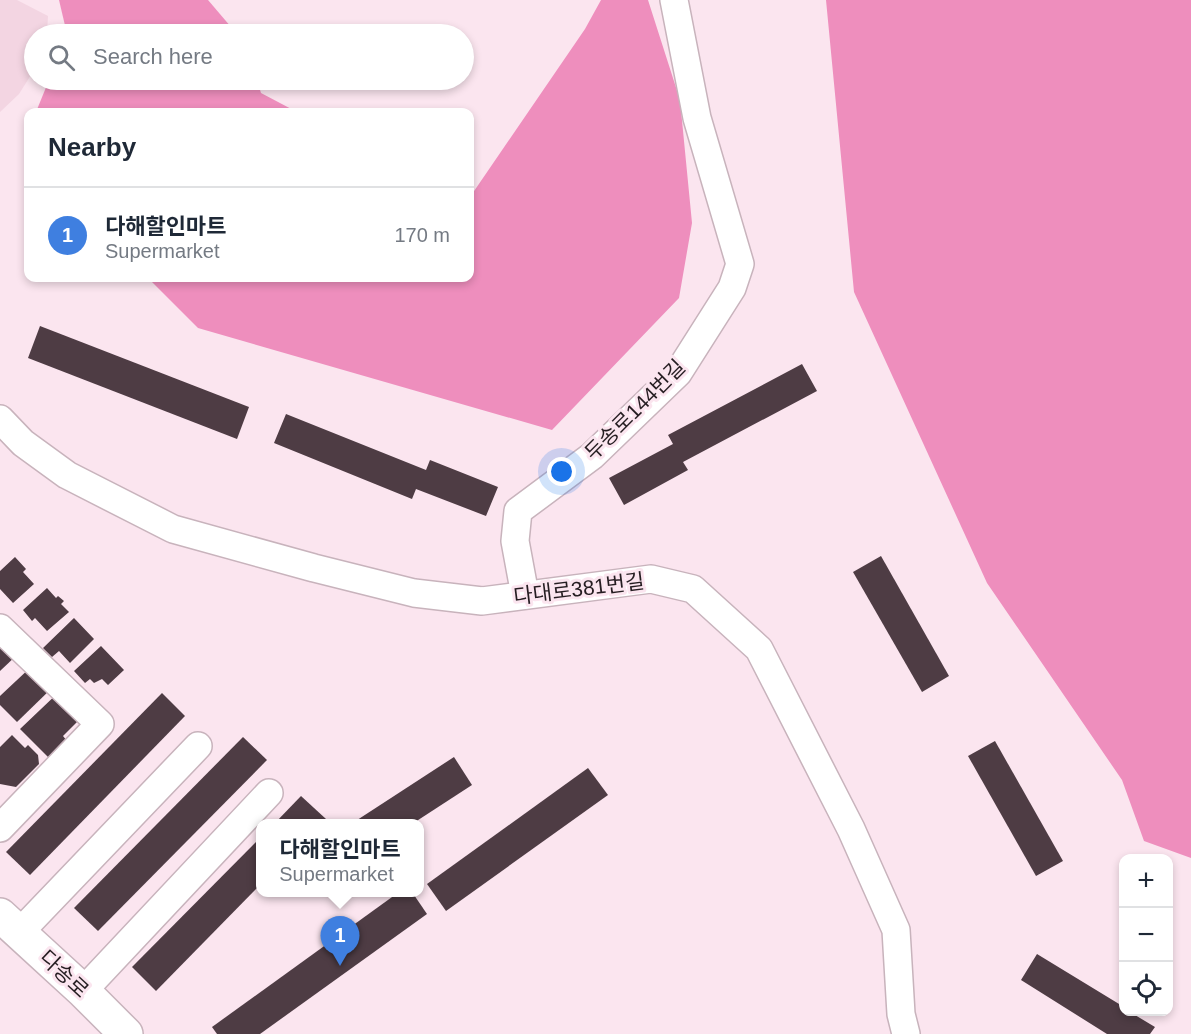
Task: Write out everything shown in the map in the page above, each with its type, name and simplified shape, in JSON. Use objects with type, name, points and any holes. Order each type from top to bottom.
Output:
[{"type":"main road","name":"다송로","points":[[10,924],[126,1034]]},
{"type":"street","name":"두송로144번길","points":[[525,595],[515,541],[518,512],[592,456],[678,373],[732,288],[740,264],[697,118],[674,0]]},
{"type":"street","name":"다대로381번길","points":[[0,419],[23,443],[67,475],[173,529],[414,593],[482,601],[651,579],[693,589],[759,649],[851,829],[896,930],[901,1014],[906,1034]]},
{"type":"street","points":[[0,628],[100,724],[4,815]]},
{"type":"street","points":[[10,924],[198,746]]},
{"type":"street","points":[[83,991],[269,792]]},
{"type":"shaded area","points":[[0,0],[17,0],[48,16],[48,24],[24,24],[24,86],[0,112]]},
{"type":"shaded area","points":[[59,0],[208,0],[228,24],[65,24]]},
{"type":"shaded area","points":[[601,0],[648,0],[680,100],[692,223],[679,298],[552,430],[198,328],[152,282],[474,282],[474,191],[585,29]]},
{"type":"shaded area","points":[[826,0],[1191,0],[1191,858],[1144,841],[1122,780],[987,583],[854,292]]},
{"type":"shaded area","points":[[45,90],[260,90],[261,93],[289,108],[38,108]]},
{"type":"building","points":[[40,326],[249,407],[237,439],[28,358]]},
{"type":"building","points":[[802,364],[817,391],[683,462],[688,470],[624,505],[609,478],[673,444],[668,435]]},
{"type":"building","points":[[286,414],[426,470],[430,460],[498,487],[486,516],[416,489],[412,499],[274,443]]},
{"type":"building","points":[[881,556],[949,676],[922,692],[853,572]]},
{"type":"building","points":[[15,557],[26,569],[23,572],[34,584],[13,603],[0,589],[0,571]]},
{"type":"building","points":[[47,588],[56,598],[58,596],[64,601],[61,604],[69,612],[47,631],[35,618],[32,621],[23,610]]},
{"type":"building","points":[[74,618],[94,639],[70,663],[59,651],[52,657],[43,648]]},
{"type":"building","points":[[0,635],[18,654],[0,671]]},
{"type":"building","points":[[101,646],[124,670],[108,685],[102,679],[94,683],[90,679],[85,683],[74,671]]},
{"type":"building","points":[[33,665],[54,686],[17,722],[0,705],[0,696]]},
{"type":"building","points":[[61,690],[85,714],[63,736],[67,741],[49,758],[20,729]]},
{"type":"building","points":[[162,693],[185,716],[30,875],[6,852]]},
{"type":"building","points":[[12,735],[25,748],[28,745],[38,755],[39,764],[16,787],[0,784],[0,747]]},
{"type":"building","points":[[243,737],[267,760],[98,931],[74,908]]},
{"type":"building","points":[[995,741],[1063,861],[1036,876],[968,756]]},
{"type":"building","points":[[454,757],[472,785],[420,819],[359,819]]},
{"type":"building","points":[[588,768],[608,795],[446,911],[427,884]]},
{"type":"building","points":[[301,796],[326,819],[279,819]]},
{"type":"building","points":[[256,842],[256,889],[156,991],[132,967]]},
{"type":"building","points":[[392,897],[415,897],[427,914],[260,1034],[217,1034],[212,1027]]},
{"type":"building","points":[[1037,954],[1119,1004],[1119,1016],[1137,1016],[1155,1027],[1150,1034],[1107,1034],[1021,980]]},
{"type":"place","name":"다해할인마트","points":[[340,966]]}]
